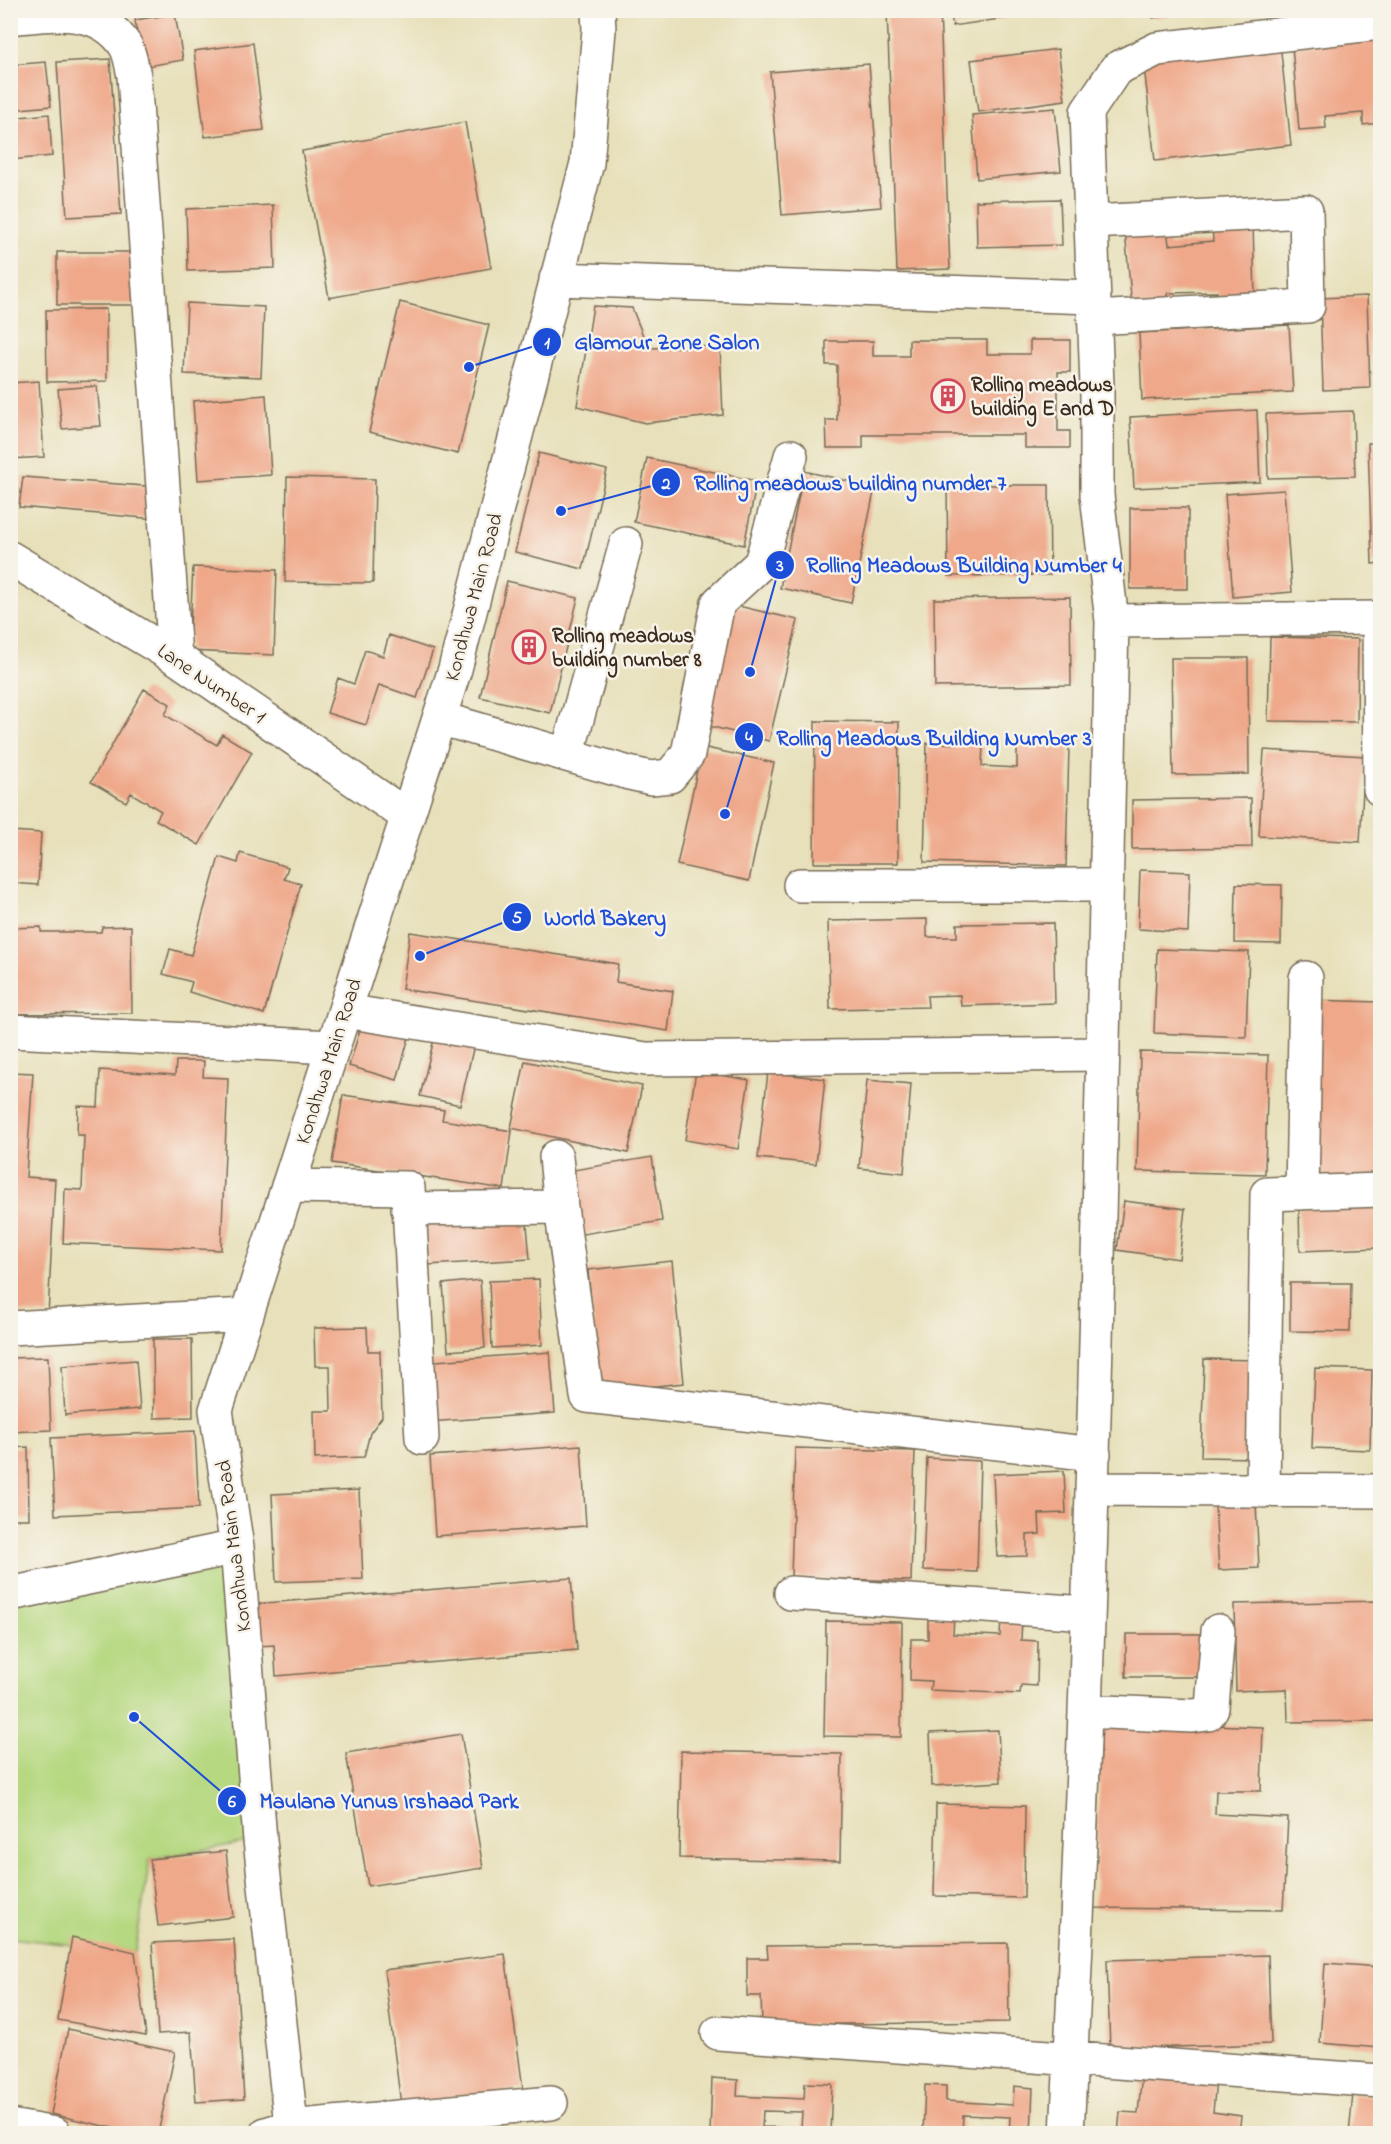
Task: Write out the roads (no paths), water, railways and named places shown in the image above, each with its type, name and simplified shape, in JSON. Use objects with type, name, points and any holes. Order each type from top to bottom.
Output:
[{"type":"street","name":"Kondhwa Main Road","points":[[282,2131],[237,1547],[216,1410],[455,669],[587,163],[599,30],[598,10]]},
{"type":"street","points":[[10,18],[56,13],[88,16],[106,26],[126,46],[134,76],[175,657]]},
{"type":"street","points":[[1067,2133],[1093,1489],[1112,621],[1097,495],[1094,307],[1087,112],[1116,69],[1157,49],[1380,23]]},
{"type":"street","points":[[556,279],[1094,307],[1308,306],[1306,211],[1091,222]]},
{"type":"street","points":[[439,718],[651,778],[670,776],[688,754],[718,603],[761,563],[791,456]]},
{"type":"street","points":[[567,755],[626,544]]},
{"type":"street","name":"Lane Number 1","points":[[10,558],[175,657],[407,816]]},
{"type":"street","points":[[1112,621],[1380,618],[1380,789]]},
{"type":"street","points":[[800,885],[1106,885]]},
{"type":"street","points":[[1302,1193],[1306,978]]},
{"type":"street","points":[[345,1011],[645,1059],[1103,1054]]},
{"type":"street","points":[[10,1031],[332,1047]]},
{"type":"street","points":[[556,1157],[587,1396],[1094,1454]]},
{"type":"street","points":[[288,1186],[408,1188],[422,1438]]},
{"type":"street","points":[[1263,1491],[1267,1194],[1380,1190]]},
{"type":"street","points":[[408,1209],[561,1207]]},
{"type":"street","points":[[10,1328],[246,1316]]},
{"type":"street","points":[[1093,1489],[1380,1491]]},
{"type":"street","points":[[10,1594],[237,1547]]},
{"type":"street","points":[[790,1593],[1088,1613]]},
{"type":"street","points":[[1085,1711],[1192,1716],[1208,1714],[1212,1708],[1218,1631]]},
{"type":"street","points":[[718,2033],[1380,2081]]},
{"type":"street","points":[[282,2131],[551,2103]]},
{"type":"street","points":[[10,2126],[55,2133]]},
{"type":"place","name":"Glamour Zone Salon","points":[[469,367]]},
{"type":"place","name":"Rolling meadows building E and D","points":[[948,396]]},
{"type":"place","name":"Rolling meadows building numder 7","points":[[561,511]]},
{"type":"place","name":"Rolling meadows building number 8","points":[[529,647]]},
{"type":"place","name":"Rolling Meadows Building Number 4","points":[[750,672]]},
{"type":"place","name":"Rolling Meadows Building Number 3","points":[[725,814]]},
{"type":"place","name":"World Bakery","points":[[420,956]]},
{"type":"place","name":"Maulana Yunus Irshaad Park","points":[[134,1717]]}]
